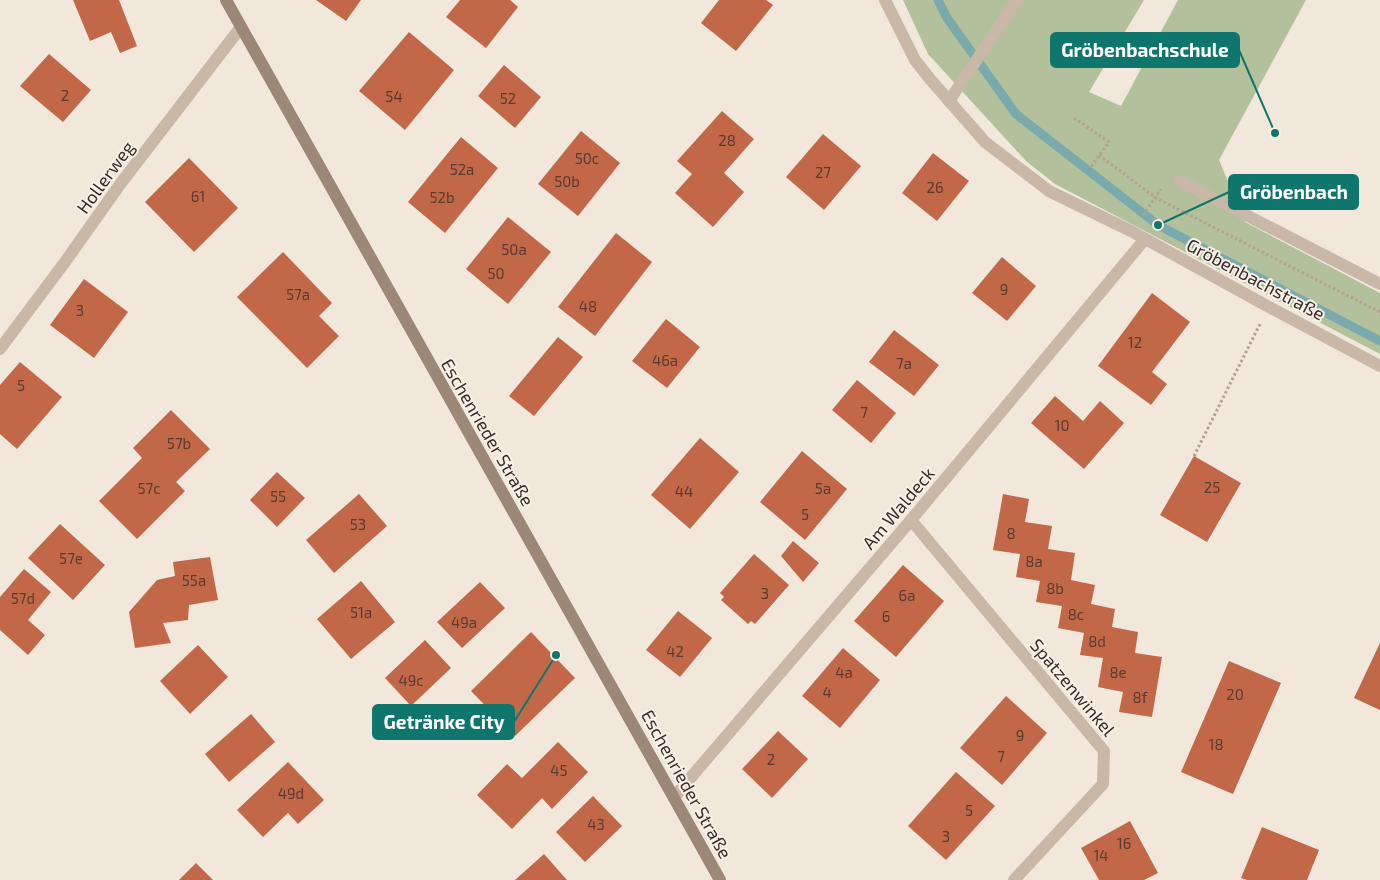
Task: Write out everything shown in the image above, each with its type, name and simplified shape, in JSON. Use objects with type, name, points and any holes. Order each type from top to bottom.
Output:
[{"type":"street","name":"Eschenrieder Straße","points":[[226,0],[720,880]]},
{"type":"street","name":"Gröbenbachstraße","points":[[885,0],[915,60],[949,101],[985,142],[1049,191],[1145,239],[1380,366]]},
{"type":"street","points":[[949,101],[1017,0]]},
{"type":"street","name":"Hollerweg","points":[[0,349],[121,183],[241,27]]},
{"type":"street","points":[[1180,181],[1380,284]]},
{"type":"street","name":"Am Waldeck","points":[[674,796],[911,520],[1145,239]]},
{"type":"street","name":"Spatzenwinkel","points":[[911,520],[1104,751],[1103,784],[1014,880]]},
{"type":"path","points":[[1074,118],[1109,142],[1090,168]]},
{"type":"path","points":[[1099,155],[1156,198],[1380,312]]},
{"type":"path","points":[[1194,456],[1269,307]]},
{"type":"green space","points":[[903,0],[1144,0],[1089,92],[1121,106],[1178,0],[1306,0],[1219,160],[1245,222],[1380,293],[1380,354],[1055,184],[1026,161],[928,54]]},
{"type":"building","points":[[73,0],[119,0],[137,46],[120,53],[111,32],[90,41]]},
{"type":"building","points":[[316,0],[361,0],[346,21]]},
{"type":"building","points":[[460,0],[510,0],[518,7],[486,48],[446,17]]},
{"type":"building","points":[[719,0],[766,0],[773,5],[736,51],[701,23]]},
{"type":"building","points":[[409,32],[454,70],[405,130],[359,91]]},
{"type":"building","points":[[49,54],[91,90],[63,122],[20,86]]},
{"type":"building","points":[[504,65],[541,97],[515,128],[478,96]]},
{"type":"building","points":[[722,111],[754,139],[724,173],[744,192],[713,227],[675,193],[692,174],[677,161]]},
{"type":"building","points":[[581,131],[620,163],[578,216],[538,184]]},
{"type":"building","points":[[823,134],[861,166],[824,210],[786,177]]},
{"type":"building","points":[[461,137],[498,168],[445,233],[408,202]]},
{"type":"building","points":[[933,153],[969,181],[937,221],[902,193]]},
{"type":"building","points":[[189,158],[238,208],[194,252],[145,202]]},
{"type":"building","points":[[508,217],[551,252],[508,304],[466,269]]},
{"type":"building","points":[[616,233],[652,262],[595,336],[558,307]]},
{"type":"building","points":[[283,252],[332,303],[319,316],[339,336],[307,368],[237,297]]},
{"type":"building","points":[[1002,257],[1036,286],[1007,321],[972,293]]},
{"type":"building","points":[[84,279],[128,312],[94,358],[50,325]]},
{"type":"building","points":[[1152,293],[1190,322],[1152,372],[1167,384],[1151,405],[1098,366]]},
{"type":"building","points":[[666,319],[700,347],[667,388],[632,361]]},
{"type":"building","points":[[894,330],[939,365],[914,396],[869,362]]},
{"type":"building","points":[[558,337],[583,357],[534,416],[509,396]]},
{"type":"building","points":[[20,362],[62,397],[17,449],[0,434],[0,385]]},
{"type":"building","points":[[857,380],[896,413],[871,443],[832,410]]},
{"type":"building","points":[[1055,396],[1083,421],[1100,401],[1124,423],[1084,469],[1031,423]]},
{"type":"building","points":[[171,410],[210,449],[176,482],[185,491],[137,539],[99,501],[142,458],[133,448]]},
{"type":"building","points":[[700,438],[739,472],[690,529],[651,495]]},
{"type":"building","points":[[802,451],[847,489],[805,540],[760,502]]},
{"type":"building","points":[[1194,456],[1241,483],[1207,542],[1160,515]]},
{"type":"building","points":[[277,472],[305,498],[277,527],[250,500]]},
{"type":"building","points":[[359,494],[387,526],[334,573],[306,540]]},
{"type":"building","points":[[1003,494],[1029,499],[1025,522],[1052,526],[1048,549],[1075,553],[1071,580],[1095,585],[1091,604],[1115,609],[1112,627],[1138,632],[1135,653],[1162,657],[1152,717],[1119,712],[1123,692],[1098,687],[1103,658],[1080,655],[1084,633],[1058,628],[1062,606],[1036,602],[1040,581],[1016,577],[1020,554],[993,550]]},
{"type":"building","points":[[60,524],[105,565],[73,600],[28,558]]},
{"type":"building","points":[[793,541],[819,563],[803,582],[781,556]]},
{"type":"building","points":[[754,554],[789,585],[755,624],[751,621],[748,624],[721,600],[724,597],[720,593]]},
{"type":"building","points":[[210,557],[218,600],[189,605],[188,620],[163,623],[171,643],[135,648],[129,612],[157,580],[175,576],[173,562]]},
{"type":"building","points":[[903,565],[944,601],[896,657],[854,621]]},
{"type":"building","points":[[24,569],[51,592],[28,620],[45,635],[28,655],[0,630],[0,597]]},
{"type":"building","points":[[361,581],[395,622],[351,659],[317,619]]},
{"type":"building","points":[[480,582],[505,608],[462,648],[437,622]]},
{"type":"building","points":[[678,611],[712,638],[680,677],[646,650]]},
{"type":"building","points":[[531,632],[575,678],[515,736],[471,691]]},
{"type":"building","points":[[425,640],[451,668],[411,706],[385,678]]},
{"type":"building","points":[[1380,643],[1380,710],[1354,698]]},
{"type":"building","points":[[198,645],[228,677],[190,714],[160,681]]},
{"type":"building","points":[[843,648],[880,680],[840,728],[802,696]]},
{"type":"building","points":[[1229,661],[1281,683],[1233,794],[1181,772]]},
{"type":"building","points":[[1006,696],[1047,733],[1002,785],[960,748]]},
{"type":"building","points":[[251,714],[275,742],[229,782],[205,754]]},
{"type":"building","points":[[778,731],[808,759],[772,798],[742,769]]},
{"type":"building","points":[[558,742],[588,772],[552,809],[542,798],[512,829],[477,795],[507,764],[522,778]]},
{"type":"building","points":[[288,762],[324,800],[298,824],[288,813],[263,837],[237,810]]},
{"type":"building","points":[[956,772],[995,806],[946,860],[908,826]]},
{"type":"building","points":[[593,796],[622,826],[585,862],[556,832]]},
{"type":"building","points":[[1130,821],[1158,873],[1144,880],[1099,880],[1081,848]]},
{"type":"building","points":[[1262,827],[1319,850],[1307,880],[1247,880],[1241,878]]},
{"type":"building","points":[[544,854],[567,880],[515,880]]},
{"type":"building","points":[[196,863],[213,880],[179,880]]},
{"type":"waterway","points":[[938,0],[947,18],[1016,114],[1158,225],[1380,341]]},
{"type":"place","name":"Gröbenbachschule","points":[[1275,133]]},
{"type":"place","name":"Gröbenbach","points":[[1158,225]]},
{"type":"place","name":"Getränke City","points":[[556,655]]}]
